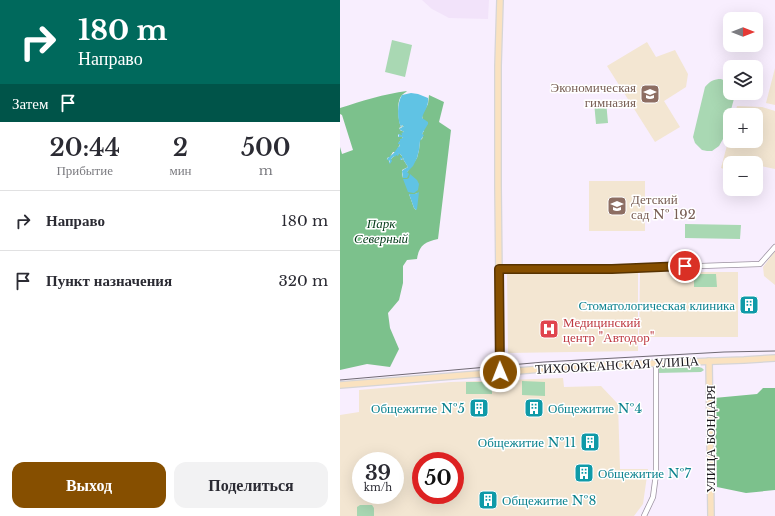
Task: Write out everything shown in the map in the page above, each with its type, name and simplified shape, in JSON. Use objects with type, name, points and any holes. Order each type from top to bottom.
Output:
[{"type":"main road","points":[[500,0],[498,76],[500,372]]},
{"type":"main road","name":"ТИХООКЕАНСКАЯ УЛИЦА","points":[[340,385],[579,366],[775,358]]},
{"type":"main road","name":"УЛИЦА БОНДАРЯ","points":[[709,361],[711,516]]},
{"type":"street","points":[[499,269],[612,269],[760,264],[775,247]]},
{"type":"street","points":[[644,516],[653,497],[656,474],[656,363]]},
{"type":"shaded area","points":[[422,0],[489,0],[488,19],[449,18],[432,9]]},
{"type":"shaded area","name":"Экономическая гимназия","points":[[647,42],[656,57],[675,50],[688,74],[686,87],[664,101],[680,127],[655,142],[607,66]]},
{"type":"shaded area","points":[[775,68],[775,105],[766,103]]},
{"type":"shaded area","points":[[737,106],[762,107],[775,111],[775,169],[763,166],[763,156],[724,156],[726,148],[763,148],[763,108],[737,108]]},
{"type":"shaded area","name":"Детский сад № 192","points":[[589,181],[645,181],[645,231],[589,231]]},
{"type":"shaded area","points":[[775,251],[775,285],[764,276],[763,267]]},
{"type":"shaded area","points":[[638,272],[638,351],[508,353],[507,273]]},
{"type":"shaded area","points":[[640,272],[738,272],[738,337],[639,337]]},
{"type":"shaded area","points":[[563,378],[564,387],[601,386],[618,404],[620,469],[648,469],[643,504],[634,516],[340,516],[340,415],[359,412],[359,390],[451,382]]},
{"type":"green space","points":[[392,40],[412,45],[405,77],[385,72]]},
{"type":"green space","points":[[716,79],[723,80],[723,100],[734,100],[731,108],[723,108],[723,139],[719,146],[712,151],[707,151],[702,150],[695,143],[693,137],[705,87]]},
{"type":"green space","name":"Парк Северный","points":[[407,91],[400,98],[398,108],[401,127],[404,124],[406,125],[399,128],[401,131],[405,132],[403,133],[406,135],[402,136],[398,134],[398,137],[402,137],[404,139],[402,141],[400,139],[398,144],[400,144],[396,152],[393,152],[390,157],[387,158],[390,160],[390,163],[391,159],[399,153],[404,158],[403,159],[408,167],[402,170],[402,174],[403,178],[406,178],[407,172],[417,158],[420,140],[422,139],[422,134],[424,131],[422,115],[428,104],[429,95],[444,102],[439,122],[451,130],[438,239],[423,245],[419,250],[417,259],[407,260],[403,266],[403,283],[399,300],[388,313],[390,328],[399,349],[390,367],[367,364],[340,370],[340,147],[342,154],[353,150],[342,115],[340,114],[340,108],[365,100]],"holes":[[[418,193],[416,210],[414,208],[409,194]]]},
{"type":"green space","points":[[606,101],[608,123],[596,124],[594,102]]},
{"type":"green space","points":[[685,224],[741,225],[740,239],[685,238]]},
{"type":"green space","points":[[694,274],[716,274],[717,287],[694,287]]},
{"type":"green space","points":[[663,366],[674,368],[699,367],[704,370],[701,372],[657,373],[658,368]]},
{"type":"green space","points":[[522,381],[545,382],[545,396],[522,395]]},
{"type":"green space","points":[[466,382],[492,382],[492,394],[466,394]]},
{"type":"green space","points":[[763,388],[775,388],[775,490],[746,493],[717,487],[714,398],[757,394]]},
{"type":"green space","points":[[360,505],[372,505],[374,508],[374,516],[357,516],[357,507]]},
{"type":"water","points":[[411,93],[428,98],[427,106],[422,118],[428,122],[428,124],[422,134],[424,135],[420,141],[417,158],[413,166],[407,172],[409,174],[407,178],[403,178],[402,171],[408,167],[403,159],[404,158],[402,158],[399,154],[391,159],[392,161],[390,164],[390,160],[386,160],[399,147],[400,144],[398,143],[403,137],[398,137],[398,134],[402,135],[401,133],[404,132],[399,129],[404,126],[402,125],[401,127],[398,115],[400,98],[402,95]]},
{"type":"water","points":[[410,174],[419,184],[418,190],[414,193],[408,192],[403,179],[409,178]]},
{"type":"water","points":[[419,192],[417,209],[416,210],[409,194]]},
{"type":"tram line","points":[[340,380],[544,362],[724,352],[775,351]]},
{"type":"place","name":"Экономическая гимназия","points":[[650,94]]},
{"type":"place","name":"Детский сад № 192","points":[[617,206]]},
{"type":"place","name":"Стоматологическая клиника","points":[[749,305]]},
{"type":"place","name":"Медицинский центр \"Автодор\"","points":[[549,329]]},
{"type":"place","name":"Общежитие №5","points":[[479,408]]},
{"type":"place","name":"Общежитие №4","points":[[534,408]]},
{"type":"place","name":"Общежитие №11","points":[[590,442]]},
{"type":"place","name":"Общежитие №7","points":[[584,473]]},
{"type":"place","name":"Общежитие №8","points":[[488,500]]},
{"type":"route","points":[[500,372],[499,269],[612,269],[685,266]]}]
